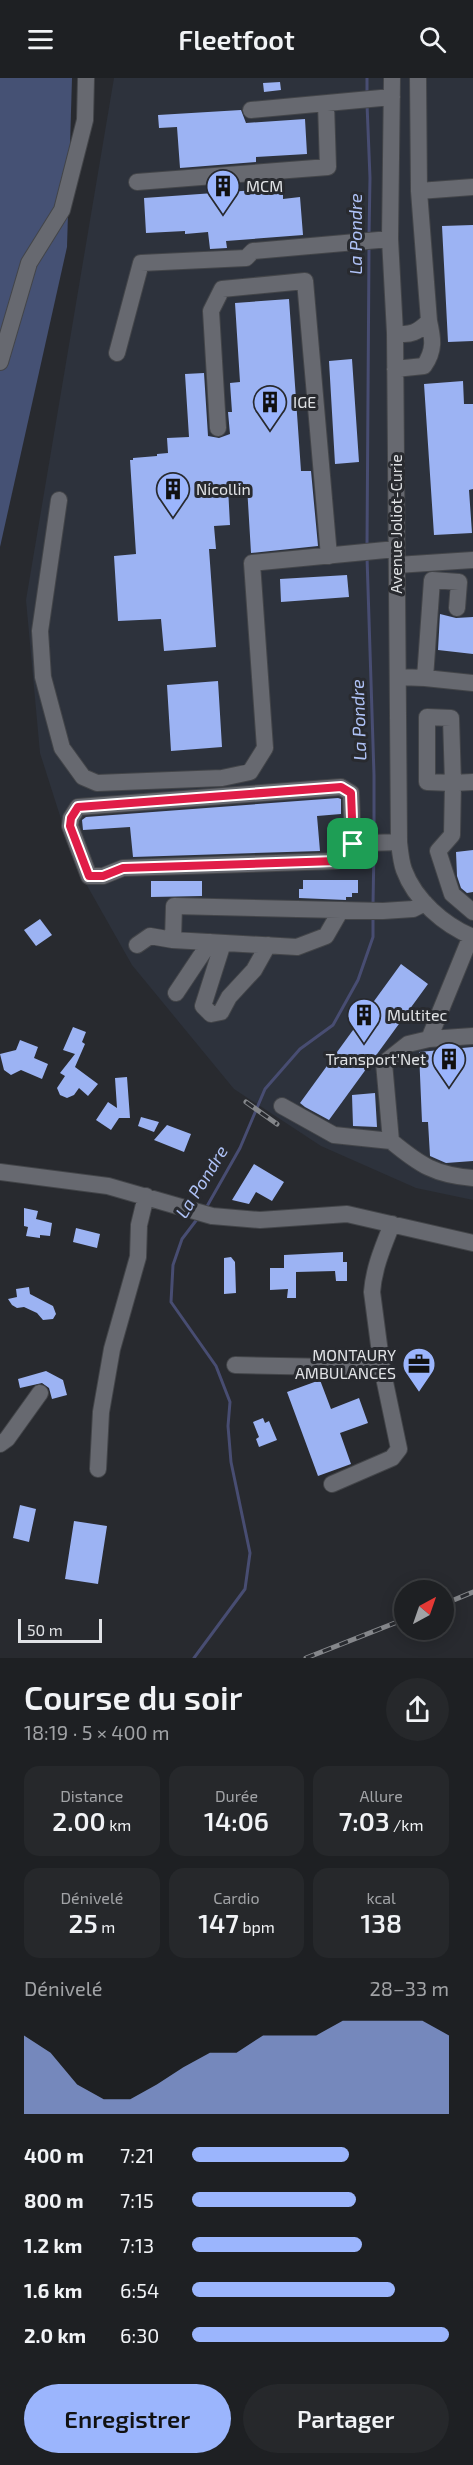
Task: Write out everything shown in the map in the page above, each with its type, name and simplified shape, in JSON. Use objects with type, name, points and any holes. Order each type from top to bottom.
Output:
[{"type":"street","points":[[0,362],[29,263],[62,210],[85,120],[86,78]]},
{"type":"street","name":"Avenue Joliot-Curie","points":[[392,78],[377,99],[385,239],[395,333],[391,555],[398,677],[392,843],[412,886],[425,903],[436,915],[472,936]]},
{"type":"street","points":[[395,369],[424,366],[431,356],[434,341],[429,321],[419,191],[418,78]]},
{"type":"street","points":[[251,110],[377,99]]},
{"type":"street","points":[[137,182],[328,167],[326,104]]},
{"type":"street","points":[[419,191],[473,187]]},
{"type":"street","points":[[117,353],[141,263],[246,258],[253,251],[385,239]]},
{"type":"street","points":[[218,428],[211,311],[222,289],[305,281],[329,556]]},
{"type":"street","points":[[395,333],[406,335],[419,332],[429,321]]},
{"type":"street","points":[[59,500],[40,632],[43,677],[62,748],[83,777],[97,783],[222,778],[250,772],[265,748],[252,563],[354,553],[473,560]]},
{"type":"street","points":[[425,678],[432,580],[459,582],[457,608]]},
{"type":"street","points":[[398,677],[473,683]]},
{"type":"street","points":[[473,782],[453,783],[452,835],[438,851],[452,894],[473,912]]},
{"type":"street","points":[[360,843],[351,793],[341,787],[78,807],[71,818],[70,826],[89,876],[103,876],[123,868],[336,861],[340,844],[392,843]]},
{"type":"street","points":[[174,940],[174,906],[383,910],[413,909],[425,903]]},
{"type":"street","points":[[137,945],[150,936],[174,940],[297,947],[326,936],[341,910]]},
{"type":"street","points":[[429,1039],[472,936]]},
{"type":"street","points":[[216,943],[203,1006],[211,1014],[221,1011],[229,997],[254,970],[268,945]]},
{"type":"street","points":[[176,993],[216,943]]},
{"type":"street","points":[[391,1141],[384,1063],[408,1044],[429,1039],[473,1036]]},
{"type":"street","points":[[282,1106],[334,1135],[391,1141],[431,1171],[454,1177],[473,1178]]},
{"type":"street","points":[[0,1172],[108,1186],[212,1215],[260,1220],[347,1214],[473,1243]]},
{"type":"street","points":[[98,1469],[101,1412],[112,1349],[138,1257],[139,1225],[146,1196]]},
{"type":"street","points":[[332,1484],[392,1458],[399,1449],[382,1368],[372,1292],[375,1265],[392,1224]]},
{"type":"street","points":[[235,1365],[382,1368]]},
{"type":"street","points":[[0,1444],[7,1439],[40,1393]]},
{"type":"shaded area","points":[[0,78],[72,78],[67,247],[0,547]]},
{"type":"shaded area","points":[[114,78],[473,78],[473,1200],[416,1188],[321,1146],[234,1089],[132,965],[76,866],[40,753],[26,600]]},
{"type":"building","points":[[280,82],[281,90],[264,92],[263,83]]},
{"type":"building","points":[[241,110],[246,123],[305,119],[307,154],[256,157],[256,162],[180,168],[177,127],[159,128],[158,115]]},
{"type":"building","name":"MCM","points":[[283,188],[283,199],[300,197],[303,235],[226,241],[227,248],[210,249],[208,232],[146,233],[144,198]]},
{"type":"building","points":[[473,225],[473,341],[448,342],[442,226]]},
{"type":"building","points":[[289,299],[301,471],[311,471],[318,546],[251,553],[247,486],[228,487],[230,525],[214,526],[216,549],[209,549],[216,647],[164,651],[161,619],[118,621],[114,556],[136,554],[130,460],[168,453],[167,438],[189,437],[185,374],[204,373],[208,436],[219,438],[230,434],[228,412],[232,412],[230,383],[240,382],[235,303]]},
{"type":"building","points":[[352,359],[359,462],[335,464],[329,361]]},
{"type":"building","points":[[463,381],[464,404],[473,404],[473,489],[469,490],[472,533],[434,535],[424,384]]},
{"type":"building","points":[[347,575],[349,597],[281,602],[280,579]]},
{"type":"building","points":[[440,614],[456,618],[473,617],[473,654],[438,650]]},
{"type":"building","points":[[218,681],[222,747],[171,751],[167,685]]},
{"type":"building","points":[[341,799],[341,814],[317,816],[320,851],[133,857],[130,827],[83,830],[82,820],[86,817]]},
{"type":"building","points":[[473,850],[473,892],[467,893],[461,888],[457,876],[456,852]]},
{"type":"building","points":[[303,880],[358,880],[358,893],[352,893],[352,897],[346,897],[346,900],[299,898],[299,889],[303,889]]},
{"type":"building","points":[[151,881],[202,881],[202,896],[151,897]]},
{"type":"building","points":[[40,919],[52,935],[36,946],[24,930]]},
{"type":"building","name":"Multitec","points":[[401,964],[428,984],[329,1120],[305,1107],[300,1103]]},
{"type":"building","points":[[73,1027],[86,1032],[82,1042],[85,1044],[75,1067],[98,1084],[88,1096],[79,1088],[74,1095],[67,1098],[60,1095],[57,1088],[65,1076],[60,1073],[75,1054],[63,1050]]},
{"type":"building","points":[[20,1040],[38,1047],[34,1058],[48,1064],[42,1079],[21,1070],[11,1075],[4,1070],[0,1054],[16,1050]]},
{"type":"building","name":"Transport'Net","points":[[473,1047],[473,1161],[446,1163],[430,1156],[428,1122],[422,1122],[419,1052]]},
{"type":"building","points":[[127,1077],[130,1118],[119,1118],[111,1130],[96,1120],[108,1102],[117,1108],[115,1078]]},
{"type":"building","points":[[375,1093],[377,1127],[353,1126],[352,1095]]},
{"type":"building","points":[[141,1117],[159,1122],[154,1132],[138,1126]]},
{"type":"building","points":[[167,1125],[191,1134],[184,1152],[154,1140]]},
{"type":"building","points":[[254,1164],[284,1182],[272,1201],[256,1192],[249,1204],[232,1200]]},
{"type":"building","points":[[24,1208],[38,1211],[36,1219],[52,1223],[50,1236],[40,1235],[40,1238],[26,1236],[28,1227],[24,1226]]},
{"type":"building","points":[[76,1228],[100,1234],[97,1248],[73,1242]]},
{"type":"building","points":[[343,1252],[343,1262],[347,1262],[347,1281],[336,1281],[335,1271],[296,1272],[296,1298],[287,1298],[288,1289],[270,1290],[270,1268],[284,1268],[284,1255]]},
{"type":"building","points":[[231,1257],[235,1262],[236,1293],[224,1294],[224,1258]]},
{"type":"building","points":[[29,1287],[30,1294],[53,1306],[56,1314],[53,1319],[43,1320],[37,1313],[12,1305],[8,1299],[17,1297],[16,1289]]},
{"type":"building","points":[[46,1371],[63,1380],[67,1395],[52,1399],[49,1388],[42,1383],[20,1388],[18,1379]]},
{"type":"building","points":[[320,1380],[331,1409],[359,1398],[368,1423],[340,1433],[351,1464],[318,1476],[287,1392]]},
{"type":"building","points":[[263,1418],[265,1423],[269,1421],[277,1440],[259,1447],[256,1439],[259,1437],[253,1422]]},
{"type":"building","points":[[20,1505],[36,1509],[29,1542],[13,1538]]},
{"type":"building","points":[[74,1521],[107,1526],[98,1584],[65,1579]]},
{"type":"waterway","name":"La Pondre","points":[[367,78],[367,94]]},
{"type":"waterway","name":"La Pondre","points":[[367,104],[370,178],[369,235]]},
{"type":"waterway","name":"La Pondre","points":[[367,547],[369,248]]},
{"type":"waterway","name":"La Pondre","points":[[367,557],[374,838]]},
{"type":"waterway","name":"La Pondre","points":[[373,904],[374,848]]},
{"type":"waterway","name":"La Pondre","points":[[206,1208],[240,1148],[265,1089],[300,1049],[333,1025],[358,980],[373,937],[373,917]]},
{"type":"waterway","name":"La Pondre","points":[[194,1658],[245,1589],[250,1553],[231,1462],[228,1426],[230,1402],[216,1366],[171,1302],[173,1265],[182,1239],[198,1218]]},
{"type":"railway","points":[[246,1102],[277,1124]]},
{"type":"railway","points":[[454,1600],[473,1592]]},
{"type":"railway","points":[[306,1658],[394,1623]]},
{"type":"place","name":"MCM","points":[[223,215]]},
{"type":"place","name":"IGE","points":[[270,431]]},
{"type":"place","name":"Nicollin","points":[[173,518]]},
{"type":"place","name":"Multitec","points":[[364,1044]]},
{"type":"place","name":"Transport'Net","points":[[449,1088]]},
{"type":"place","name":"MONTAURY AMBULANCES","points":[[419,1393]]},
{"type":"route","points":[[341,787],[351,793],[353,844],[340,844],[336,861],[123,868],[103,876],[89,876],[70,826],[71,818],[78,807],[341,787]]}]
